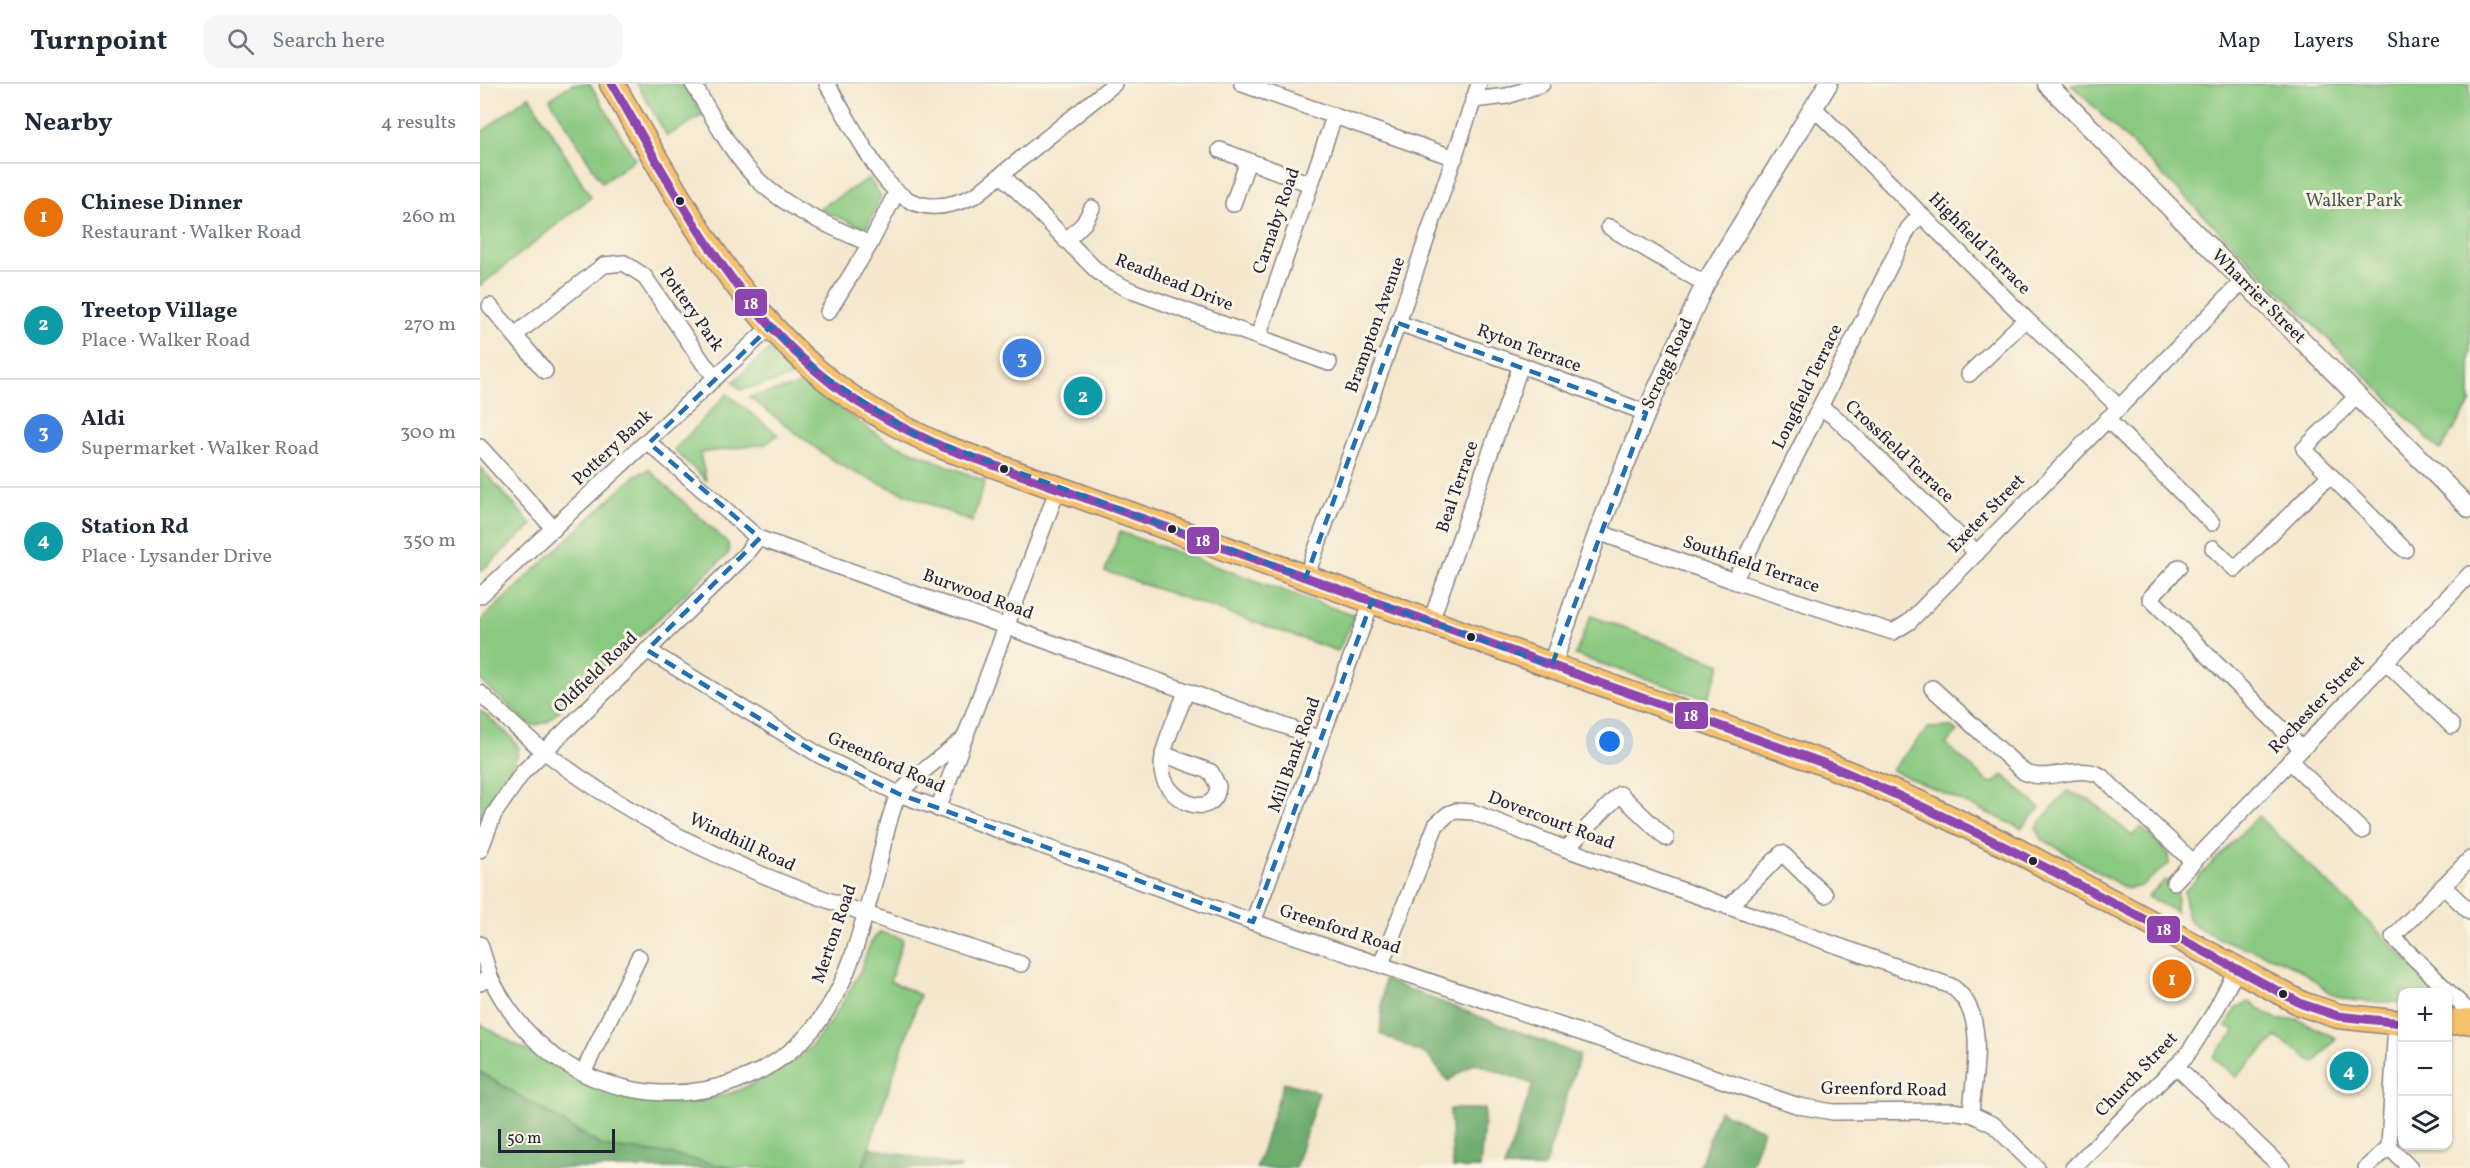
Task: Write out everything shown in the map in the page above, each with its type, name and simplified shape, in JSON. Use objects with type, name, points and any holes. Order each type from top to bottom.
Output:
[{"type":"main road","points":[[612,84],[704,234],[735,280],[771,326],[820,374],[891,422],[943,447],[1786,748],[1919,803],[2112,900],[2236,970],[2321,1011],[2357,1019],[2398,1023]]},
{"type":"main road","points":[[2452,1023],[2470,1021]]},
{"type":"street","points":[[693,84],[730,144],[757,179],[788,204],[870,244]]},
{"type":"street","points":[[827,84],[873,163],[896,193],[919,204],[952,204],[976,195],[1114,84]]},
{"type":"street","points":[[1242,84],[1455,158]]},
{"type":"street","name":"Brampton Avenue","points":[[1306,577],[1398,323],[1479,84]]},
{"type":"street","points":[[1473,100],[1507,96],[1542,84]]},
{"type":"street","name":"Scrogg Road","points":[[1552,665],[1598,532],[1646,413],[1706,284],[1828,84]]},
{"type":"street","name":"Wharrier Street","points":[[2047,84],[2470,509]]},
{"type":"street","name":"Highfield Terrace","points":[[1813,107],[2026,319],[2119,407]]},
{"type":"street","name":"Carnaby Road","points":[[1258,337],[1334,117]]},
{"type":"street","points":[[1220,150],[1310,184]]},
{"type":"street","points":[[1233,204],[1248,161]]},
{"type":"street","name":"Readhead Drive","points":[[1002,175],[1096,270],[1118,285],[1329,363]]},
{"type":"street","points":[[828,312],[870,244],[896,193]]},
{"type":"street","points":[[1066,241],[1084,223],[1092,208]]},
{"type":"street","name":"Longfield Terrace","points":[[1734,581],[1908,229],[1922,214]]},
{"type":"street","points":[[1609,228],[1706,284]]},
{"type":"street","name":"Pottery Park","points":[[515,335],[604,265],[624,263],[639,270],[644,276],[704,364],[716,377]]},
{"type":"street","name":"Exeter Street","points":[[1893,632],[1909,622],[2242,282]]},
{"type":"street","points":[[490,306],[545,371]]},
{"type":"street","points":[[1969,374],[2026,319]]},
{"type":"street","name":"Ryton Terrace","points":[[1398,323],[1521,365],[1646,413]]},
{"type":"street","name":"Pottery Bank","points":[[480,596],[771,326]]},
{"type":"street","name":"Beal Terrace","points":[[1431,621],[1521,365]]},
{"type":"street","points":[[2357,396],[2304,449],[2405,550]]},
{"type":"street","name":"Crossfield Terrace","points":[[1820,406],[1836,417],[1977,553]]},
{"type":"street","points":[[2107,419],[2211,523]]},
{"type":"street","name":"Burwood Road","points":[[648,442],[758,538],[1008,625],[1186,692],[1321,739]]},
{"type":"street","points":[[480,447],[554,529]]},
{"type":"street","points":[[2214,548],[2235,569],[2330,475]]},
{"type":"street","points":[[938,809],[1058,488]]},
{"type":"street","name":"Southfield Terrace","points":[[1598,532],[1734,581],[1893,632]]},
{"type":"street","name":"Oldfield Road","points":[[480,850],[485,832],[502,798],[543,751],[744,556],[758,538]]},
{"type":"street","points":[[2179,567],[2150,598],[2302,749]]},
{"type":"street","name":"Rochester Street","points":[[2174,882],[2470,574]]},
{"type":"street","name":"Mill Bank Road","points":[[1253,922],[1372,601]]},
{"type":"street","name":"Greenford Road","points":[[647,650],[821,756],[899,794],[938,809],[1253,922],[1799,1106],[1833,1112],[1952,1111],[1971,1114],[1994,1125],[2037,1168]]},
{"type":"street","points":[[2385,662],[2452,726]]},
{"type":"street","points":[[1932,688],[2024,772],[2037,776],[2088,771],[2101,776],[2193,862]]},
{"type":"street","points":[[1163,754],[1186,692]]},
{"type":"street","name":"Windhill Road","points":[[480,693],[543,751],[621,803],[706,850],[778,883],[865,914],[1021,964]]},
{"type":"street","points":[[899,794],[966,737]]},
{"type":"street","points":[[2290,761],[2362,831]]},
{"type":"street","name":"Merton Road","points":[[485,980],[501,998],[526,1034],[549,1054],[583,1072],[623,1088],[676,1093],[728,1085],[773,1063],[802,1039],[828,1009],[844,976],[865,914],[899,794]]},
{"type":"street","points":[[1566,849],[1620,794],[1665,838]]},
{"type":"street","name":"Dovercourt Road","points":[[1381,964],[1436,825],[1448,814],[1464,810],[1473,812],[1566,849],[1937,980],[1962,993],[1969,1003],[1975,1024],[1971,1114]]},
{"type":"street","points":[[1729,907],[1782,853],[1826,895]]},
{"type":"street","points":[[2470,859],[2392,937],[2470,1013]]},
{"type":"street","points":[[2443,886],[2470,912]]},
{"type":"street","points":[[480,944],[485,980]]},
{"type":"street","points":[[583,1072],[639,957]]},
{"type":"street","name":"Church Street","points":[[2073,1168],[2176,1066],[2198,1039],[2236,970]]},
{"type":"street","points":[[2366,1168],[2389,1147],[2398,1035]]},
{"type":"street","points":[[2176,1066],[2282,1168]]},
{"type":"street","points":[[2389,1147],[2410,1168]]},
{"type":"highlighted area","points":[[1398,323],[1646,413],[1552,665],[1372,601],[1253,922],[899,794],[821,756],[647,650],[760,538],[649,443],[771,326],[820,374],[916,435],[1306,577]]},
{"type":"green space","points":[[572,84],[590,84],[635,159],[602,183],[550,99]]},
{"type":"green space","points":[[637,84],[685,84],[703,115],[667,136]]},
{"type":"green space","name":"Walker Park","points":[[2071,84],[2470,84],[2470,404],[2440,450]]},
{"type":"green space","points":[[529,96],[591,197],[480,286],[480,133]]},
{"type":"green space","points":[[869,178],[881,196],[868,226],[863,228],[819,209]]},
{"type":"green space","points":[[769,350],[796,376],[741,390],[733,382]]},
{"type":"green space","points":[[804,384],[887,441],[985,481],[972,522],[851,471],[829,458],[749,397]]},
{"type":"green space","points":[[727,394],[778,435],[766,444],[700,453],[706,480],[674,450]]},
{"type":"green space","points":[[480,467],[532,525],[480,572]]},
{"type":"green space","points":[[649,470],[728,543],[729,553],[547,722],[531,726],[480,680],[480,621],[636,475]]},
{"type":"green space","points":[[1120,532],[1355,616],[1338,651],[1105,571]]},
{"type":"green space","points":[[1591,616],[1721,664],[1707,699],[1575,655]]},
{"type":"green space","points":[[480,710],[511,737],[519,748],[513,766],[480,820]]},
{"type":"green space","points":[[1952,727],[1957,732],[1946,744],[1989,783],[1996,782],[2003,775],[2040,808],[2021,828],[1892,770],[1928,728]]},
{"type":"green space","points":[[2067,791],[2090,800],[2132,836],[2141,827],[2168,853],[2169,864],[2141,886],[2127,889],[2042,839],[2036,827]]},
{"type":"green space","points":[[2258,816],[2437,988],[2398,988],[2398,1002],[2362,1001],[2333,995],[2297,968],[2228,942],[2192,923],[2186,913],[2184,892]]},
{"type":"green space","points":[[2165,880],[2177,890],[2176,912],[2148,897]]},
{"type":"green space","points":[[880,932],[903,939],[890,981],[920,995],[862,1168],[732,1168],[665,1154],[602,1146],[480,1072],[480,1024],[547,1062],[581,1079],[615,1092],[650,1101],[685,1102],[722,1096],[760,1080],[781,1068],[802,1055],[813,1044],[844,1000],[860,971],[870,946]]},
{"type":"green space","points":[[1384,980],[1580,1055],[1544,1168],[1504,1168],[1533,1084],[1474,1063],[1448,1081],[1427,1055],[1380,1034]]},
{"type":"green space","points":[[2249,1002],[2278,1020],[2297,1019],[2336,1038],[2315,1063],[2276,1037],[2236,1077],[2213,1057],[2236,1030],[2226,1026],[2236,1008]]},
{"type":"green space","points":[[480,1072],[602,1146],[669,1154],[733,1168],[491,1168],[480,1164]]},
{"type":"green space","points":[[1284,1082],[1319,1092],[1295,1168],[1256,1168]]},
{"type":"green space","points":[[1450,1109],[1485,1109],[1480,1168],[1453,1168]]},
{"type":"green space","points":[[1719,1111],[1763,1130],[1750,1168],[1699,1168]]},
{"type":"green space","points":[[869,1147],[962,1168],[863,1168]]},
{"type":"transit line","name":"18","points":[[612,84],[708,245],[765,320],[832,384],[872,411],[900,426],[943,447],[1826,764],[2007,848],[2302,1004],[2338,1016],[2398,1023]]},
{"type":"place","name":"Aldi","points":[[1022,358]]},
{"type":"place","name":"Treetop Village","points":[[1083,396]]},
{"type":"place","name":"Chinese Dinner","points":[[2172,979]]},
{"type":"place","name":"Station Rd","points":[[2349,1071]]}]
